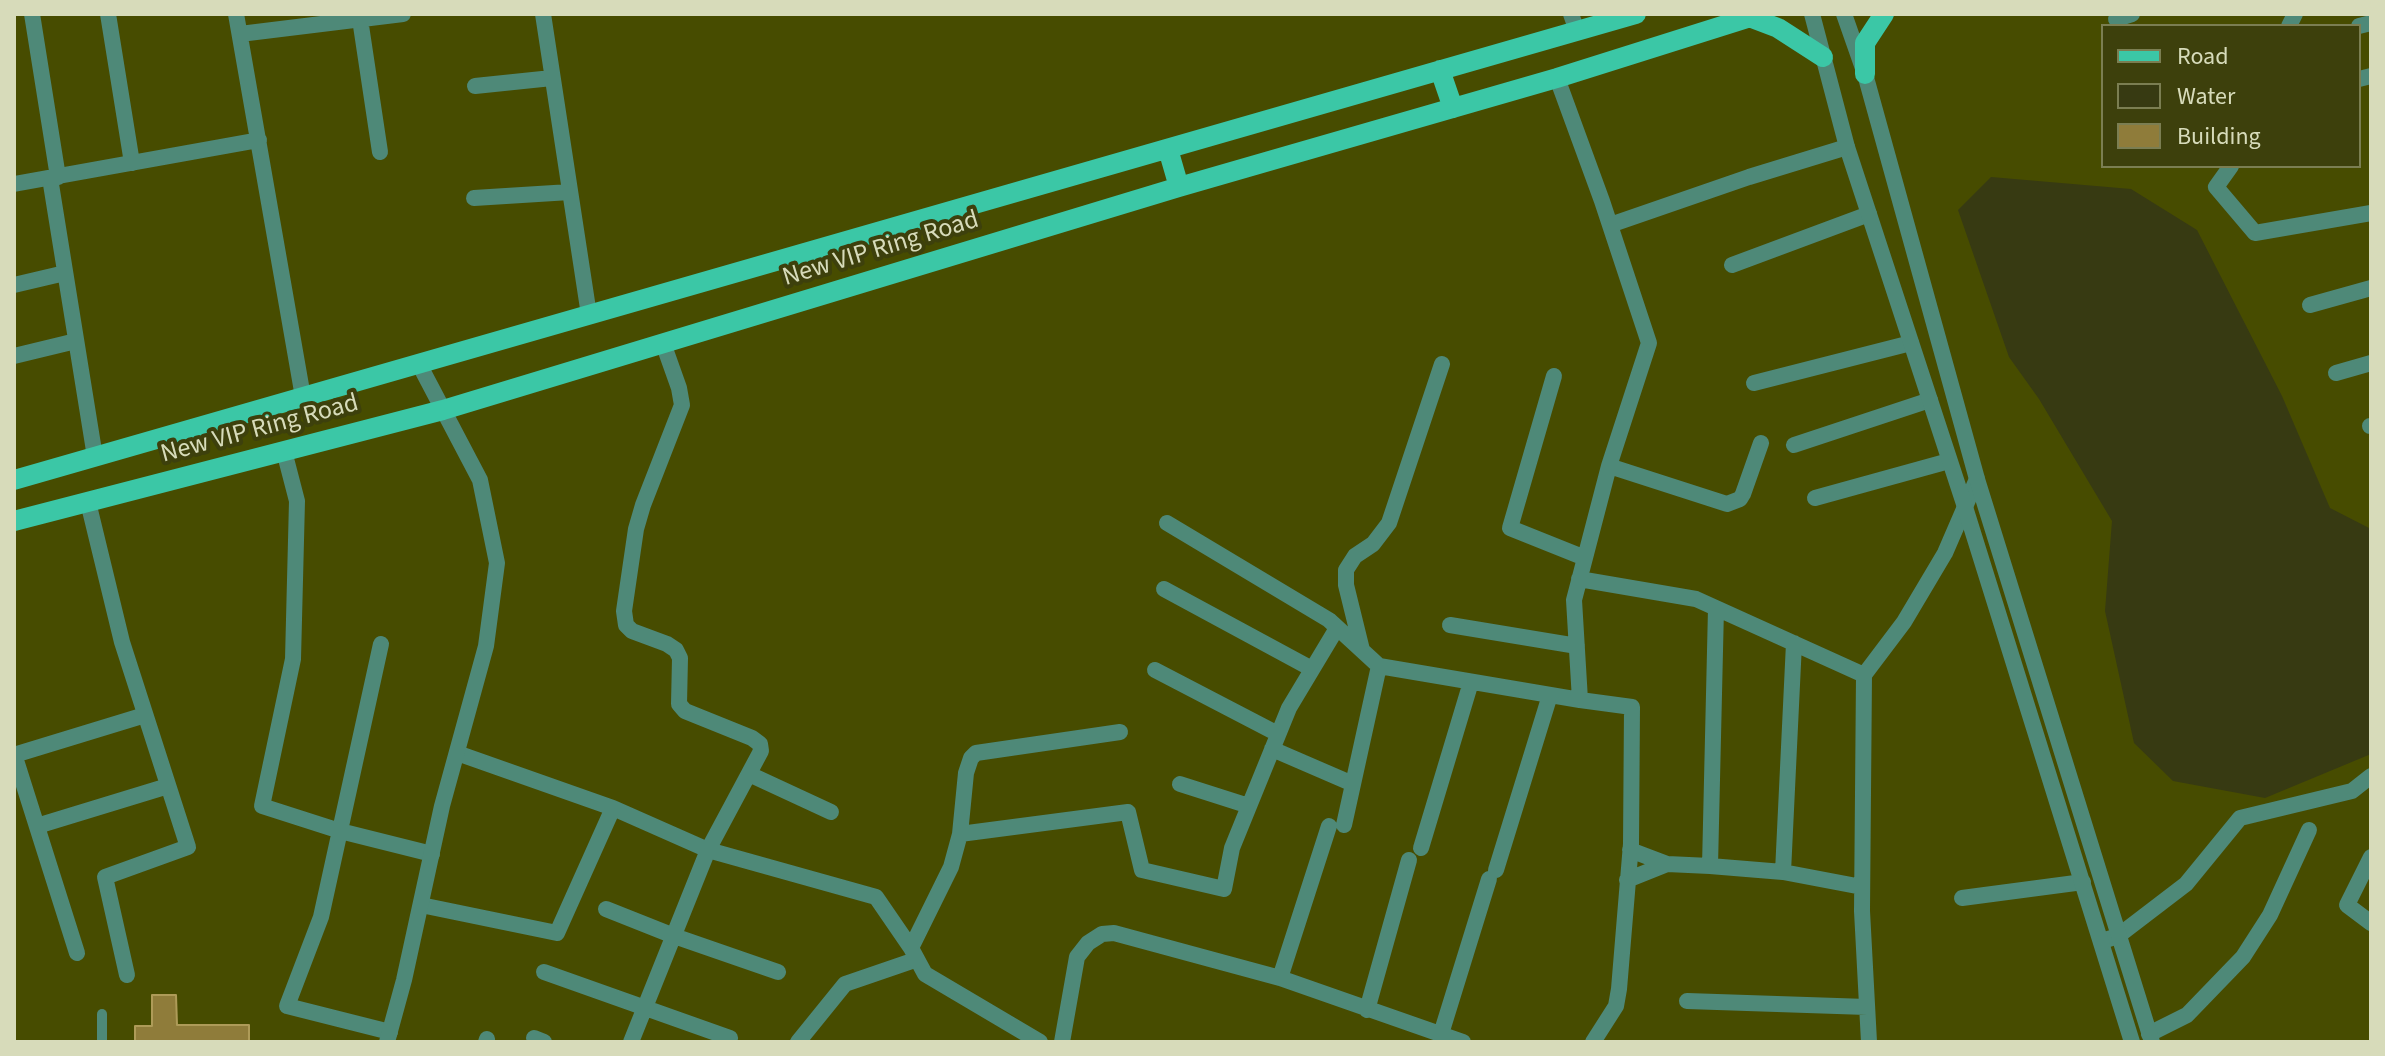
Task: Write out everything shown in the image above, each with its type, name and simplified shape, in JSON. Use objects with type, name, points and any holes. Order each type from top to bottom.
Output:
[{"type":"main road","name":"New VIP Ring Road","points":[[14,480],[1440,70],[1574,22],[1636,14]]},
{"type":"main road","points":[[1865,74],[1865,43],[1884,14]]},
{"type":"main road","name":"New VIP Ring Road","points":[[14,521],[443,410],[1179,187],[1557,78],[1754,16]]},
{"type":"main road","points":[[1754,16],[1823,57]]},
{"type":"main road","points":[[1440,70],[1453,108]]},
{"type":"main road","points":[[1168,149],[1179,187]]},
{"type":"street","points":[[32,14],[65,273],[95,457]]},
{"type":"street","points":[[108,14],[132,163]]},
{"type":"street","points":[[236,14],[303,397]]},
{"type":"street","points":[[240,34],[403,14]]},
{"type":"street","points":[[543,14],[589,315]]},
{"type":"street","points":[[1812,14],[1847,147],[2083,882],[2110,938],[2150,1038],[2187,1015],[2243,957],[2270,915],[2309,830]]},
{"type":"street","points":[[1844,14],[1865,74],[1977,479],[2110,938],[2132,1042]]},
{"type":"street","points":[[360,19],[380,152]]},
{"type":"street","points":[[475,86],[552,78]]},
{"type":"street","points":[[1557,78],[1649,343],[1609,466],[1574,600],[1580,700]]},
{"type":"street","points":[[14,184],[259,140]]},
{"type":"street","points":[[1610,225],[1847,147]]},
{"type":"street","points":[[2230,168],[2216,187],[2255,233],[2371,213]]},
{"type":"street","points":[[474,198],[570,192]]},
{"type":"street","points":[[1732,265],[1869,214]]},
{"type":"street","points":[[14,285],[65,273]]},
{"type":"street","points":[[2310,305],[2371,288]]},
{"type":"street","points":[[14,356],[76,341]]},
{"type":"street","points":[[631,1042],[708,850],[761,751],[760,744],[752,738],[685,711],[679,704],[680,658],[676,650],[632,631],[626,625],[624,611],[636,529],[682,405],[663,343]]},
{"type":"street","points":[[1754,383],[1911,343]]},
{"type":"street","points":[[2336,373],[2371,363]]},
{"type":"street","points":[[381,644],[321,917],[287,1006],[388,1037],[486,646],[497,563],[480,480],[419,364]]},
{"type":"street","points":[[1363,651],[1346,585],[1346,570],[1355,556],[1373,544],[1389,523],[1442,364]]},
{"type":"street","points":[[1554,376],[1510,528],[1585,558]]},
{"type":"street","points":[[1794,445],[1930,400]]},
{"type":"street","points":[[1609,466],[1727,504],[1740,499],[1743,494],[1761,443]]},
{"type":"street","points":[[284,451],[297,501],[293,659],[262,806],[340,831],[432,854]]},
{"type":"street","points":[[1815,498],[1949,461]]},
{"type":"street","points":[[1869,1042],[1862,887],[1864,675],[1904,622],[1945,553],[1977,479]]},
{"type":"street","points":[[88,502],[122,642],[188,847],[105,877],[127,975]]},
{"type":"street","points":[[1167,523],[1329,620],[1379,666],[1632,707],[1630,850],[1619,989],[1616,1006],[1596,1041]]},
{"type":"street","points":[[1579,579],[1696,599],[1864,675]]},
{"type":"street","points":[[1164,589],[1312,669]]},
{"type":"street","points":[[1710,866],[1716,608]]},
{"type":"street","points":[[1450,625],[1577,646]]},
{"type":"street","points":[[960,834],[1128,812],[1142,870],[1224,889],[1232,848],[1289,708],[1337,628]]},
{"type":"street","points":[[1783,872],[1794,643]]},
{"type":"street","points":[[1280,978],[1353,784],[1379,666]]},
{"type":"street","points":[[1155,670],[1353,784]]},
{"type":"street","points":[[1367,1010],[1471,682]]},
{"type":"street","points":[[1441,1034],[1550,695]]},
{"type":"street","points":[[77,953],[14,754],[145,715]]},
{"type":"street","points":[[798,1042],[845,984],[913,954],[944,886],[960,834],[966,773],[976,753],[1120,732]]},
{"type":"street","points":[[457,753],[613,808],[708,850],[876,897],[925,974],[1040,1042]]},
{"type":"street","points":[[749,774],[831,812]]},
{"type":"street","points":[[2110,938],[2186,884],[2240,818],[2352,791],[2371,776]]},
{"type":"street","points":[[1180,784],[1249,806]]},
{"type":"street","points":[[37,826],[168,786]]},
{"type":"street","points":[[421,905],[557,933],[613,808]]},
{"type":"street","points":[[1630,850],[1667,864],[1783,872],[1862,887]]},
{"type":"street","points":[[2371,857],[2347,905],[2371,923]]},
{"type":"street","points":[[1627,880],[1667,864]]},
{"type":"street","points":[[1962,898],[2083,882]]},
{"type":"street","points":[[606,909],[778,972]]},
{"type":"street","points":[[1062,1042],[1077,957],[1088,943],[1102,934],[1114,933],[1280,978],[1463,1042]]},
{"type":"street","points":[[544,972],[730,1038]]},
{"type":"street","points":[[1687,1001],[1867,1007]]},
{"type":"lane","points":[[102,1014],[102,1042]]},
{"type":"water","points":[[1991,177],[2131,189],[2197,230],[2282,396],[2330,508],[2371,529],[2371,754],[2265,798],[2173,781],[2134,743],[2105,611],[2112,521],[2039,399],[2009,357],[1958,210]]},
{"type":"building","points":[[152,995],[176,995],[177,1025],[249,1025],[249,1042],[135,1042],[135,1026],[152,1026]]}]
